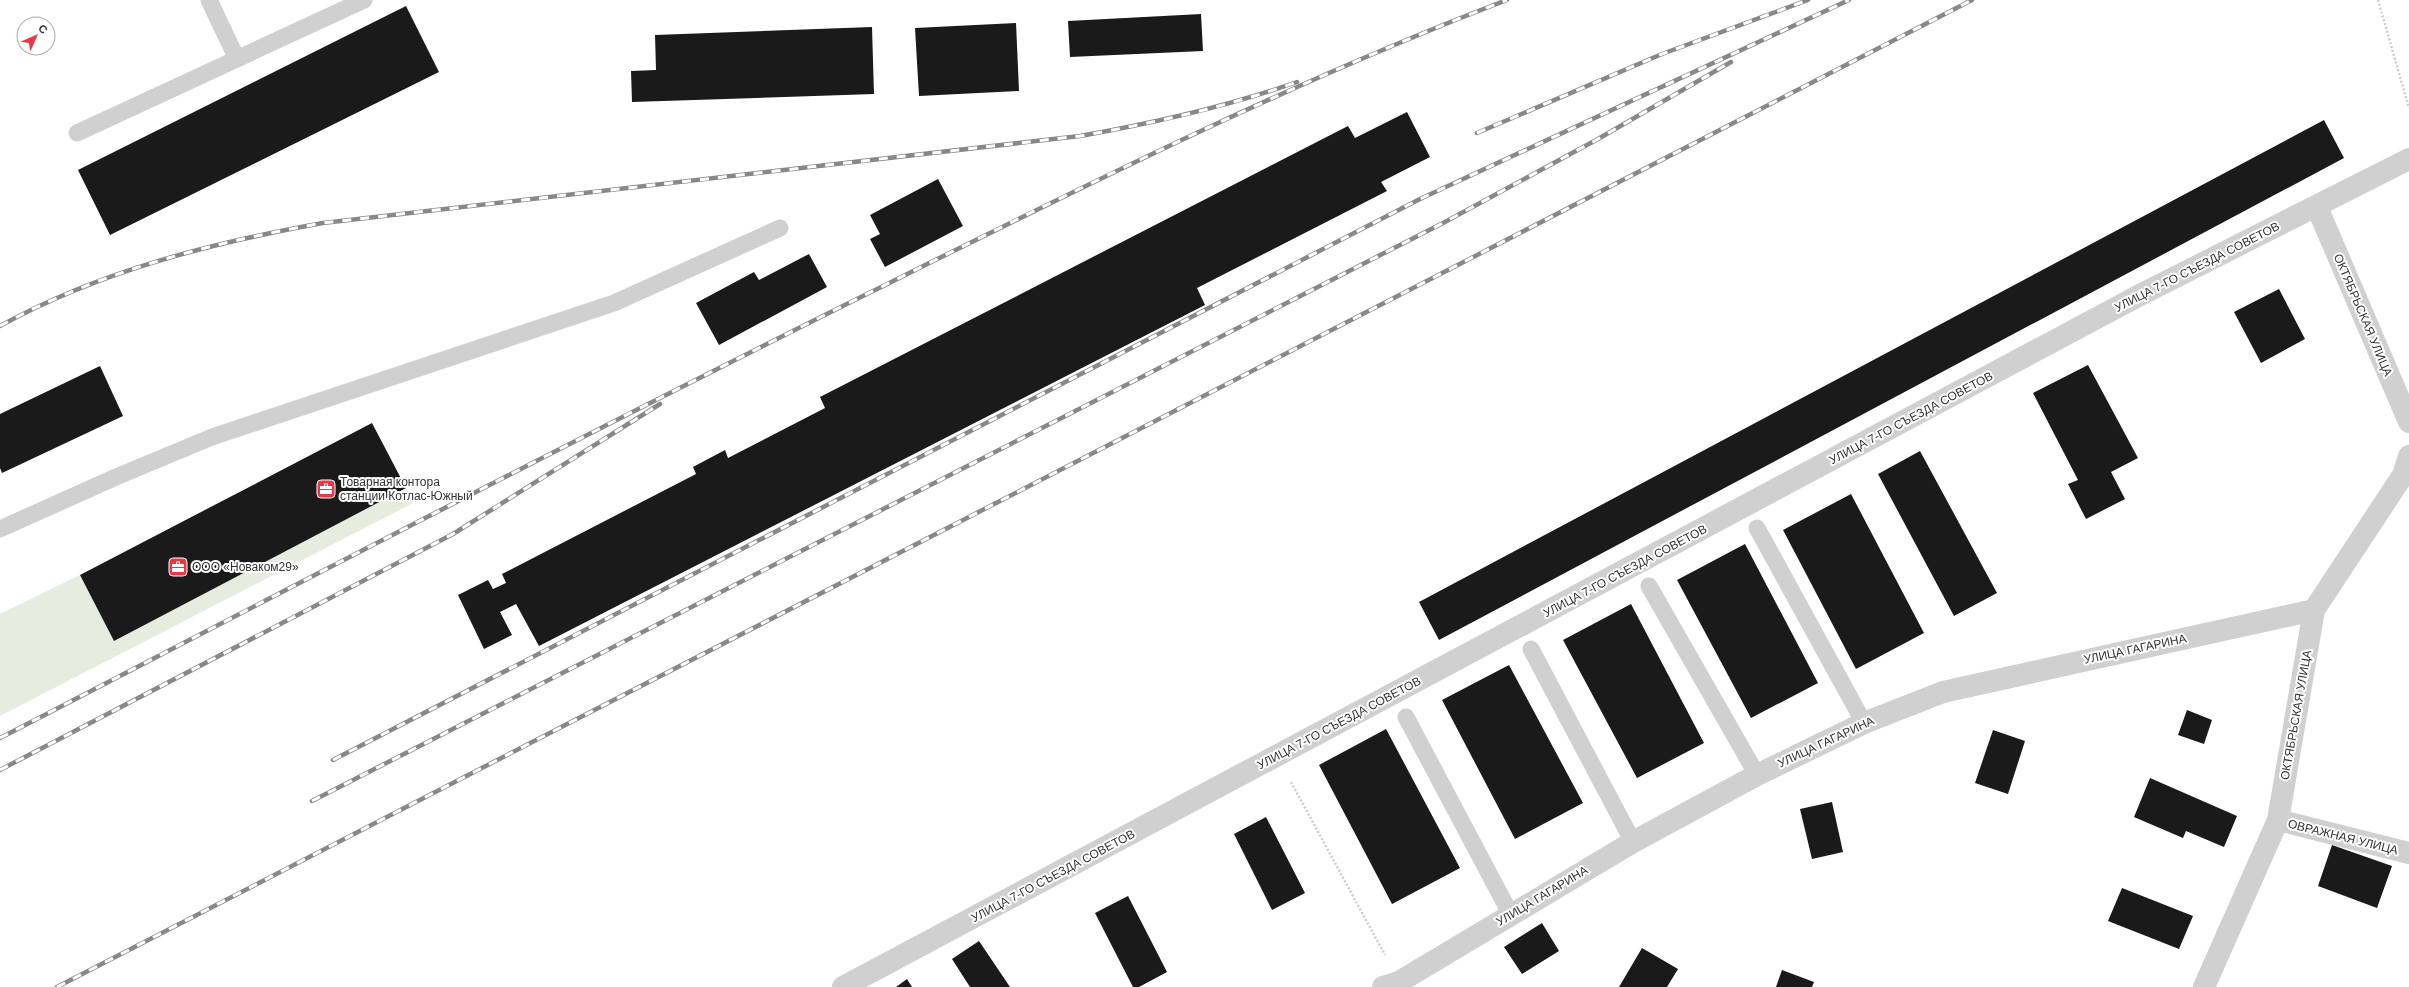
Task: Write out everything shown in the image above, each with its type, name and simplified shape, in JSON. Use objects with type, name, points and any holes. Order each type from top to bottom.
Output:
[{"type":"street","name":"УЛИЦА 7-ГО СЪЕЗДА СОВЕТОВ","points":[[843,987],[2133,299],[2409,159]]},
{"type":"street","name":"ОКТЯБРЬСКАЯ УЛИЦА","points":[[2317,207],[2409,422]]},
{"type":"street","name":"ОКТЯБРЬСКАЯ УЛИЦА","points":[[2204,987],[2278,820],[2314,610],[2407,470]]},
{"type":"street","name":"УЛИЦА ГАГАРИНА","points":[[1399,985],[1511,915],[1634,842],[1757,775],[1864,723],[1943,692],[2314,610]]},
{"type":"street","name":"ОВРАЖНАЯ УЛИЦА","points":[[2278,820],[2409,853]]},
{"type":"lane","points":[[209,0],[237,59]]},
{"type":"lane","points":[[77,134],[364,0]]},
{"type":"lane","points":[[0,529],[95,486],[212,437],[614,303],[780,228]]},
{"type":"lane","points":[[1757,528],[1864,723]]},
{"type":"lane","points":[[1649,586],[1757,775]]},
{"type":"lane","points":[[1531,649],[1634,842]]},
{"type":"lane","points":[[1406,717],[1511,915]]},
{"type":"path","points":[[2378,0],[2409,108]]},
{"type":"path","points":[[1288,776],[1399,985]]},
{"type":"shaded area","points":[[406,488],[413,503],[0,716],[0,614],[80,575],[114,641]]},
{"type":"building","points":[[406,6],[439,72],[110,235],[78,170]]},
{"type":"building","points":[[1201,14],[1203,51],[1070,57],[1068,21]]},
{"type":"building","points":[[1016,23],[1019,91],[919,96],[915,28]]},
{"type":"building","points":[[872,27],[874,94],[632,102],[631,71],[656,70],[655,35]]},
{"type":"building","points":[[1407,112],[1430,157],[1381,182],[1387,191],[1197,288],[1205,305],[539,646],[516,604],[500,612],[512,635],[484,649],[458,595],[488,580],[493,589],[506,583],[502,574],[696,474],[693,467],[725,450],[728,458],[825,408],[820,397],[1348,126],[1355,138]]},
{"type":"building","points":[[2324,120],[2344,158],[1439,640],[1419,602]]},
{"type":"building","points":[[938,179],[963,226],[885,267],[870,239],[880,234],[870,215]]},
{"type":"building","points":[[809,254],[827,287],[719,345],[696,303],[754,272],[759,280]]},
{"type":"building","points":[[2279,289],[2305,339],[2261,363],[2234,312]]},
{"type":"building","points":[[2088,365],[2138,458],[2111,472],[2125,499],[2086,519],[2068,484],[2078,480],[2033,393]]},
{"type":"building","points":[[100,366],[123,416],[2,473],[0,468],[0,414]]},
{"type":"building","points":[[372,423],[406,488],[114,641],[80,575]]},
{"type":"building","points":[[1920,451],[1997,593],[1954,616],[1878,474]]},
{"type":"building","points":[[1851,494],[1924,633],[1856,669],[1783,530]]},
{"type":"building","points":[[1745,544],[1818,683],[1751,718],[1677,580]]},
{"type":"building","points":[[1631,604],[1704,743],[1637,778],[1563,640]]},
{"type":"building","points":[[1509,665],[1583,803],[1515,839],[1442,700]]},
{"type":"building","points":[[2187,710],[2212,720],[2204,744],[2178,735]]},
{"type":"building","points":[[1386,729],[1460,868],[1392,904],[1319,765]]},
{"type":"building","points":[[1993,730],[2025,741],[2008,794],[1975,783]]},
{"type":"building","points":[[2150,778],[2237,816],[2224,847],[2186,831],[2183,838],[2134,817]]},
{"type":"building","points":[[1832,802],[1843,852],[1812,859],[1800,809]]},
{"type":"building","points":[[1266,817],[1305,893],[1272,910],[1234,834]]},
{"type":"building","points":[[2332,845],[2392,866],[2377,908],[2318,886]]},
{"type":"building","points":[[2122,888],[2193,916],[2179,949],[2108,921]]},
{"type":"building","points":[[1128,896],[1167,972],[1139,987],[1133,987],[1095,913]]},
{"type":"building","points":[[1542,923],[1559,951],[1522,974],[1504,947]]},
{"type":"building","points":[[979,941],[1010,987],[970,987],[952,959]]},
{"type":"building","points":[[1642,948],[1678,969],[1667,987],[1619,987]]},
{"type":"building","points":[[1782,970],[1814,982],[1812,987],[1776,987]]},
{"type":"building","points":[[907,979],[912,987],[896,987]]},
{"type":"railway","points":[[0,738],[652,402],[1028,214],[1265,101],[1426,32],[1507,0]]},
{"type":"railway","points":[[1477,133],[1662,54],[1808,0]]},
{"type":"railway","points":[[333,760],[1420,199],[1849,0]]},
{"type":"railway","points":[[57,987],[1972,0]]},
{"type":"railway","points":[[312,801],[1445,222],[1598,139],[1731,62]]},
{"type":"railway","points":[[0,326],[77,290],[157,261],[239,240],[323,223],[1080,136],[1190,114],[1297,82]]},
{"type":"railway","points":[[0,770],[453,534],[660,404]]},
{"type":"place","name":"Товарная контора станции Котлас-Южный","points":[[326,489]]},
{"type":"place","name":"ООО «Новаком29»","points":[[178,567]]}]
